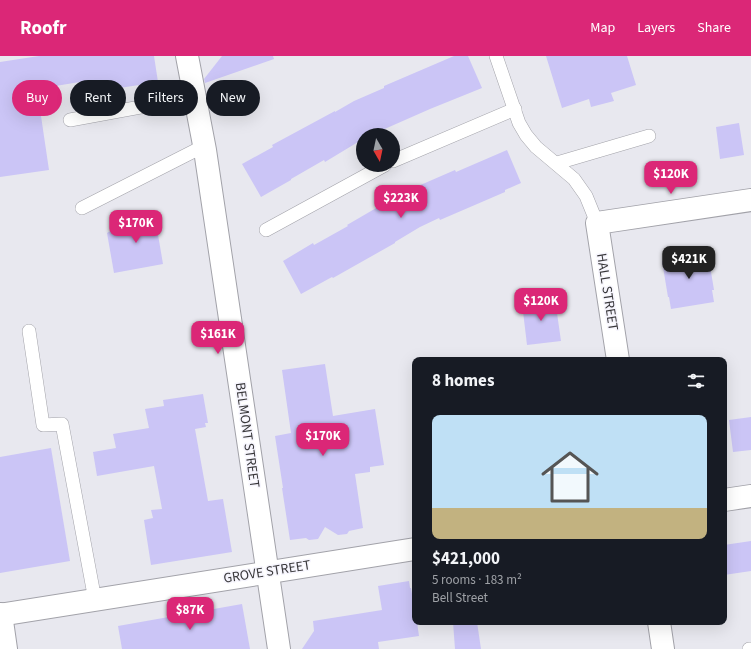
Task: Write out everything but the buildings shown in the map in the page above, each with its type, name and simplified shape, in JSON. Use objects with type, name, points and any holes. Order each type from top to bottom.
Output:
[{"type":"street","name":"BELMONT STREET","points":[[187,56],[192,80]]},
{"type":"street","name":"BELMONT STREET","points":[[198,113],[279,649]]},
{"type":"street","points":[[597,223],[751,200]]},
{"type":"street","name":"HALL STREET","points":[[597,223],[618,357]]},
{"type":"street","points":[[727,500],[751,496]]},
{"type":"street","name":"GROVE STREET","points":[[1,614],[412,549]]},
{"type":"street","points":[[1,614],[6,649]]},
{"type":"street","points":[[659,625],[663,649]]},
{"type":"lane","points":[[496,56],[519,123],[526,135],[536,147],[574,179],[586,196],[597,223]]},
{"type":"lane","points":[[70,120],[134,108]]},
{"type":"lane","points":[[400,158],[515,109]]},
{"type":"lane","points":[[557,164],[649,136]]},
{"type":"lane","points":[[82,208],[204,146]]},
{"type":"lane","points":[[266,230],[371,172]]},
{"type":"lane","points":[[29,331],[43,425],[62,424],[95,600]]}]
